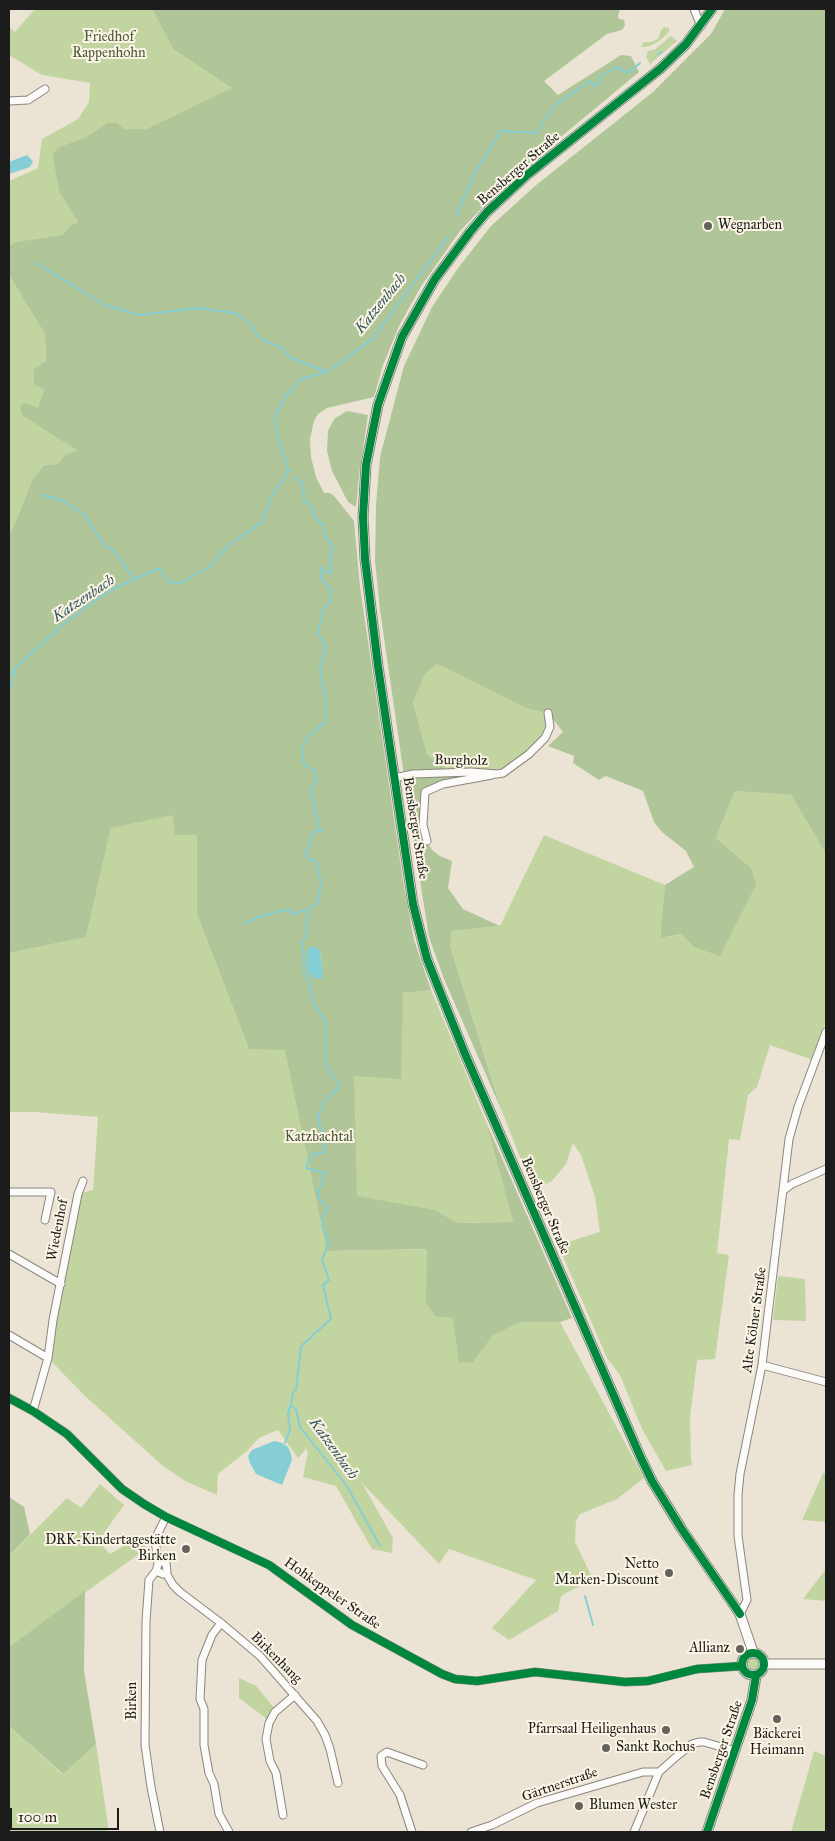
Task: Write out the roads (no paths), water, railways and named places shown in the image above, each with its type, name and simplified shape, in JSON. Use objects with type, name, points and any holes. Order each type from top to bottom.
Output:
[{"type":"main road","name":"Bensberger Straße","points":[[712,9],[701,26],[672,59],[533,170],[481,219],[435,279],[402,337],[378,405],[368,449],[364,525],[370,605],[394,778],[415,910],[427,960],[572,1302],[652,1481],[697,1553],[740,1614],[753,1652]]},
{"type":"main road","points":[[753,1652],[760,1655],[764,1664],[762,1671],[756,1676],[747,1674],[742,1666],[745,1656],[753,1652]]},
{"type":"main road","points":[[764,1664],[826,1664]]},
{"type":"main road","name":"Bensberger Straße","points":[[707,1832],[752,1700],[756,1676]]},
{"type":"street","points":[[694,9],[701,26]]},
{"type":"street","points":[[9,101],[28,100],[45,89]]},
{"type":"street","name":"Burgholz","points":[[427,841],[423,825],[425,792],[443,784],[497,774],[513,766],[545,738],[550,727],[548,713]]},
{"type":"street","name":"Burgholz","points":[[394,778],[414,774],[471,772],[497,774]]},
{"type":"street","name":"Alte Kölner Straße","points":[[740,1614],[747,1600],[738,1536],[740,1474],[762,1365],[786,1162],[794,1122],[826,1032]]},
{"type":"street","points":[[784,1190],[792,1184],[826,1169]]},
{"type":"street","name":"Wiedenhof","points":[[33,1411],[48,1358],[53,1320],[78,1194],[83,1181]]},
{"type":"street","name":"Wiedenhof","points":[[9,1192],[51,1192],[45,1220]]},
{"type":"street","name":"Wiedenhof","points":[[9,1254],[61,1284]]},
{"type":"street","points":[[9,1335],[48,1358]]},
{"type":"street","points":[[762,1365],[826,1382]]},
{"type":"street","name":"Hohkeppeler Straße","points":[[9,1398],[68,1434],[122,1489],[144,1504],[166,1517],[269,1565],[352,1625],[442,1674],[455,1679],[486,1681],[535,1672],[612,1681],[635,1681],[664,1678],[697,1669],[742,1666]]},
{"type":"street","name":"Birken","points":[[160,1832],[145,1745],[146,1621],[149,1580],[156,1571],[158,1561],[155,1540],[166,1517]]},
{"type":"street","points":[[156,1571],[166,1573],[167,1569],[166,1563],[158,1561]]},
{"type":"street","name":"Birkenhang","points":[[166,1573],[180,1592],[260,1656],[296,1695],[317,1721],[325,1735],[338,1783]]},
{"type":"street","points":[[221,1623],[212,1635],[202,1660],[200,1699],[204,1709],[204,1745],[209,1773],[214,1784],[220,1814],[230,1832]]},
{"type":"street","points":[[283,1815],[276,1774],[270,1761],[266,1739],[269,1723],[275,1712],[296,1695]]},
{"type":"street","points":[[634,1832],[659,1772],[692,1744],[704,1742],[735,1752]]},
{"type":"street","points":[[412,1832],[400,1795],[382,1766],[381,1756],[387,1752],[423,1765]]},
{"type":"street","name":"Gärtnerstraße","points":[[471,1832],[492,1825],[537,1803],[643,1772],[659,1772]]},
{"type":"water","points":[[27,155],[33,161],[30,167],[9,174],[9,162]]},
{"type":"water","points":[[314,946],[320,950],[323,974],[322,978],[316,979],[312,977],[307,969],[307,950]]},
{"type":"water","points":[[274,1441],[288,1447],[291,1454],[292,1460],[282,1485],[256,1474],[248,1456],[252,1450]]},
{"type":"waterway","name":"Katzenbach","points":[[658,54],[662,52]]},
{"type":"waterway","name":"Katzenbach","points":[[456,216],[474,174],[501,131],[536,133],[555,105],[590,81],[595,86],[600,83],[599,77],[617,67],[628,73],[640,63]]},
{"type":"waterway","name":"Katzenbach","points":[[289,471],[278,440],[275,416],[285,397],[301,379],[327,372],[372,339],[449,236]]},
{"type":"waterway","points":[[36,263],[105,305],[139,315],[198,308],[236,313],[250,324],[257,335],[265,341],[281,347],[289,357],[327,372]]},
{"type":"waterway","name":"Katzenbach","points":[[9,691],[16,667],[61,626],[113,589],[159,568],[168,582],[181,583],[209,567],[230,544],[262,522],[274,492],[288,469]]},
{"type":"waterway","name":"Katzenbach","points":[[294,477],[303,483],[304,501],[311,506],[315,517],[324,526],[325,537],[333,546],[330,562],[332,571],[329,574],[322,567],[321,578],[331,590],[331,603],[323,609],[318,634],[326,646],[320,669],[326,700],[325,722],[306,738],[302,750],[304,764],[315,771],[316,783],[311,788],[316,816],[320,823],[318,827],[322,831],[313,832],[311,844],[305,852],[307,859],[315,860],[321,882],[318,903],[309,909],[306,933],[302,945],[304,972],[311,986],[310,992],[313,1003],[326,1022],[326,1067],[340,1086],[324,1102],[318,1116],[325,1152],[311,1155],[306,1168],[325,1173],[319,1190],[319,1199],[328,1207],[323,1216],[323,1228],[329,1241],[322,1260],[329,1280],[323,1285],[331,1319],[301,1346],[296,1390],[293,1392],[291,1406],[296,1409],[300,1427],[347,1486],[380,1546]]},
{"type":"waterway","points":[[43,495],[63,501],[84,514],[104,545],[114,551],[135,580]]},
{"type":"waterway","name":"Katzenbach","points":[[9,674],[15,670]]},
{"type":"waterway","points":[[244,924],[258,917],[280,911],[290,909],[292,914],[309,909]]},
{"type":"waterway","points":[[285,1443],[290,1429],[288,1414],[290,1406]]},
{"type":"waterway","points":[[585,1596],[593,1625]]},
{"type":"place","name":"Wegnarben","points":[[708,226]]},
{"type":"place","name":"DRK-Kindertagestätte Birken","points":[[186,1549]]},
{"type":"place","name":"Netto Marken-Discount","points":[[669,1573]]},
{"type":"place","name":"Allianz","points":[[740,1649]]},
{"type":"place","name":"Bäckerei Heimann","points":[[777,1719]]},
{"type":"place","name":"Pfarrsaal Heiligenhaus","points":[[666,1730]]},
{"type":"place","name":"Sankt Rochus","points":[[606,1748]]},
{"type":"place","name":"Blumen Wester","points":[[579,1806]]},
{"type":"park label","name":"Friedhof Rappenhohn","points":[[109,46]]},
{"type":"park label","name":"Katzbachtal","points":[[319,1138]]}]
